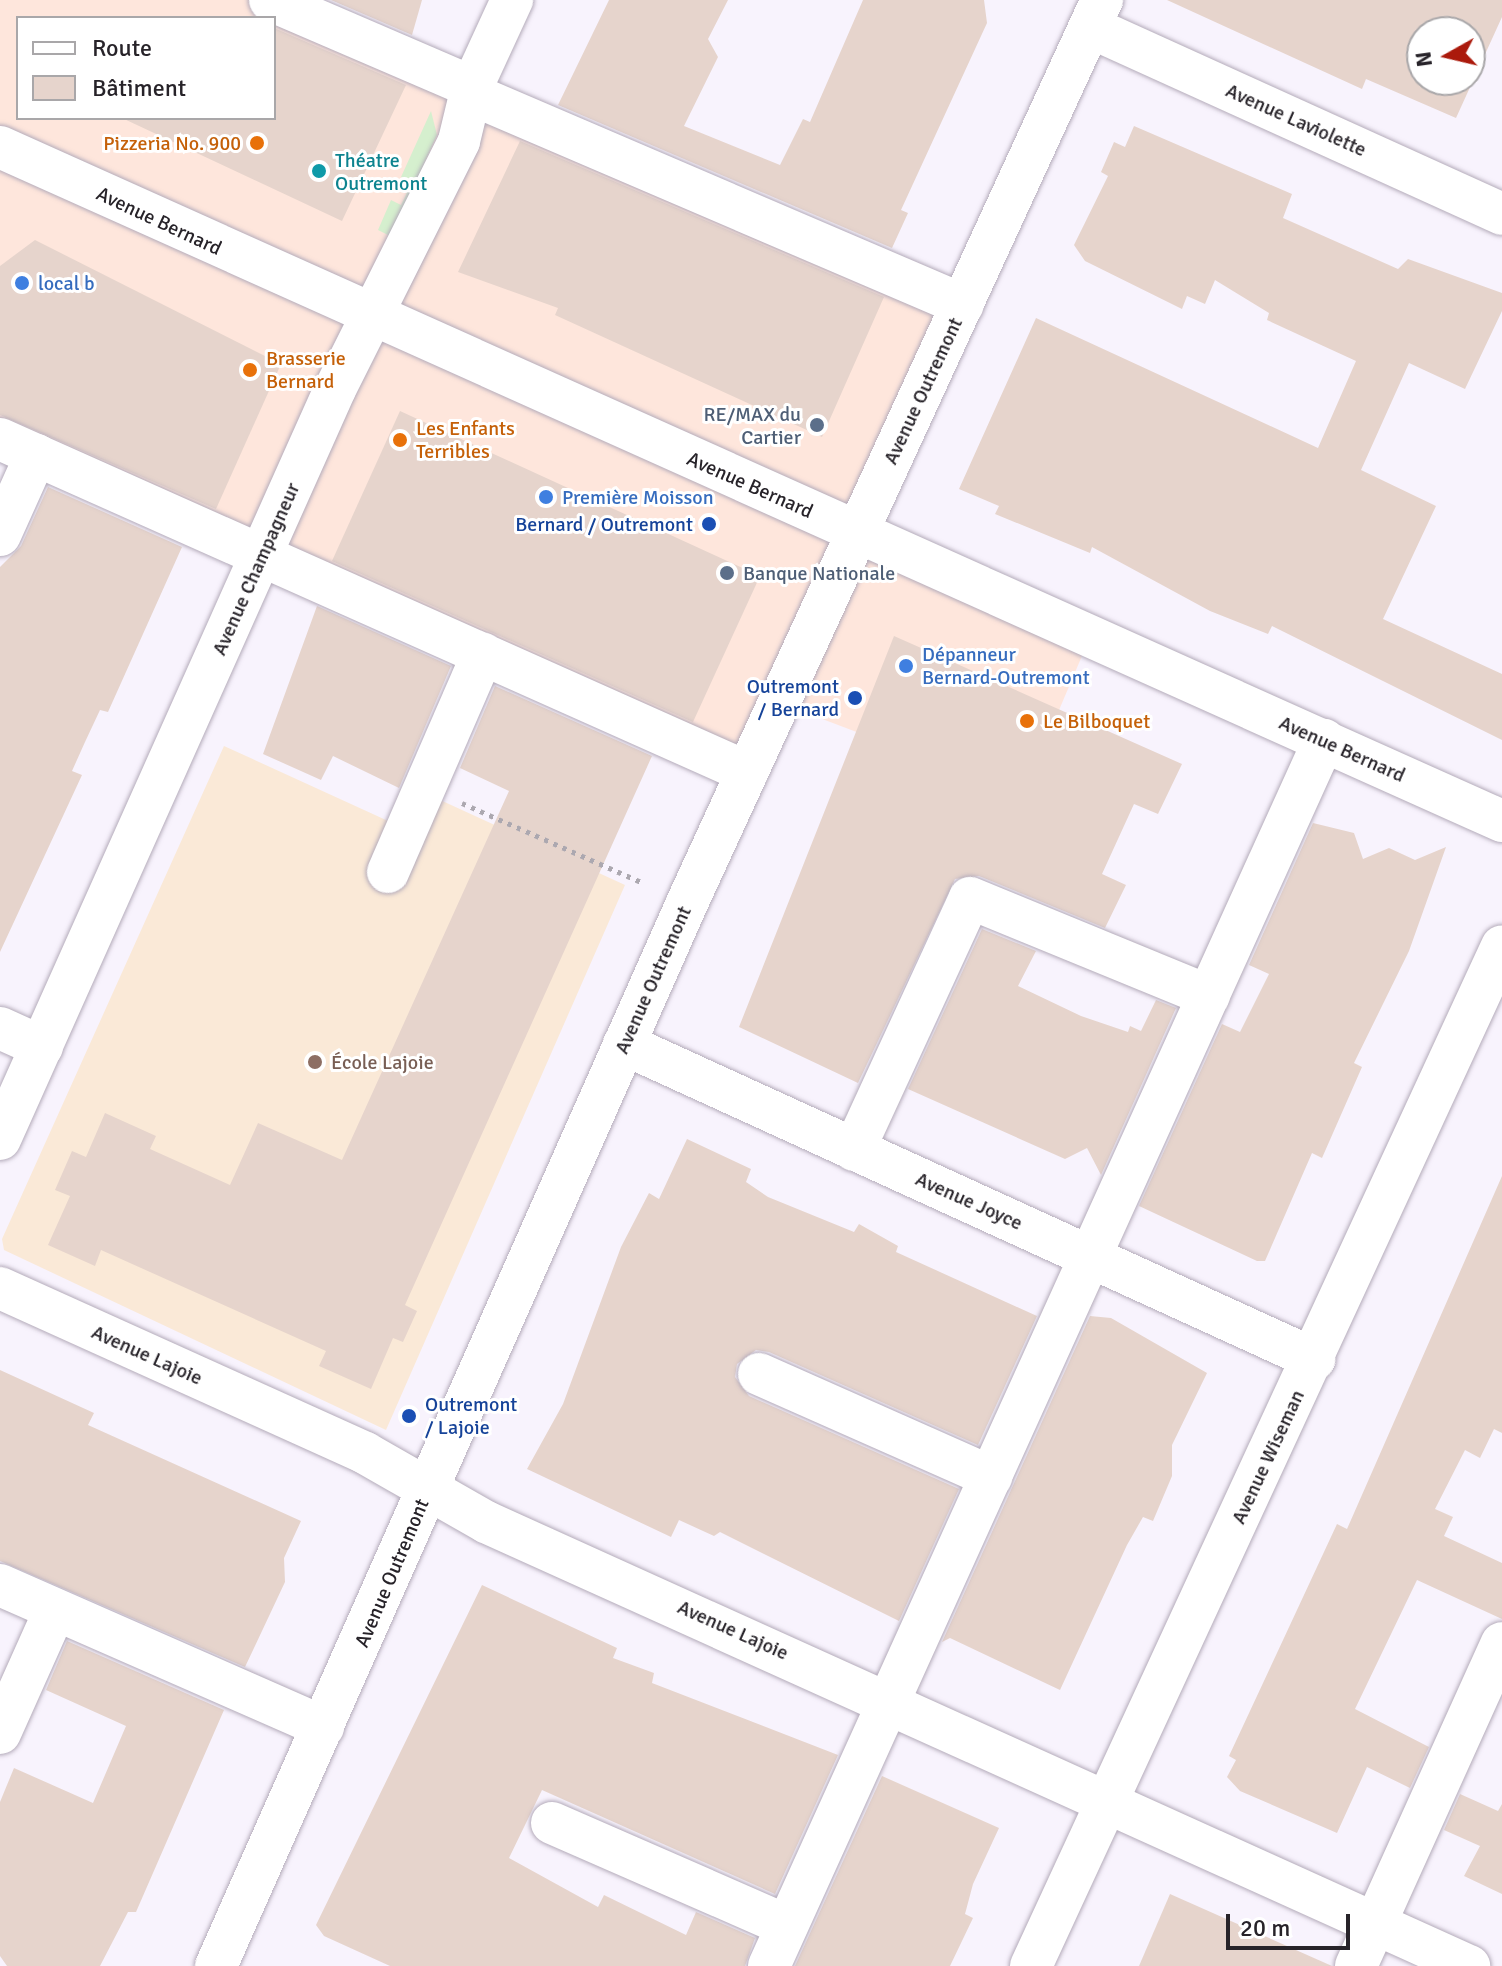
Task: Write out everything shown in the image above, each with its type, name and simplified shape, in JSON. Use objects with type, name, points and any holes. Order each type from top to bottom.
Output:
[{"type":"street","points":[[270,0],[963,305]]},
{"type":"street","name":"Avenue Champagneur","points":[[0,1139],[262,556],[372,318],[459,141],[472,91],[512,0]]},
{"type":"street","name":"Avenue Laviolette","points":[[1096,13],[1502,214]]},
{"type":"street","name":"Avenue Outremont","points":[[230,1962],[323,1727],[624,1044],[1096,13]]},
{"type":"street","name":"Avenue Bernard","points":[[0,147],[372,318],[1502,821]]},
{"type":"street","points":[[0,535],[18,447],[747,772]]},
{"type":"street","points":[[388,872],[483,654]]},
{"type":"street","points":[[769,1966],[783,1924],[890,1699],[1324,740]]},
{"type":"street","points":[[854,1150],[970,898],[1209,996]]},
{"type":"street","name":"Avenue Wiseman","points":[[1031,1966],[1314,1359],[1502,946]]},
{"type":"street","points":[[0,1028],[42,1047]]},
{"type":"street","name":"Avenue Joyce","points":[[624,1044],[1314,1359]]},
{"type":"street","name":"Avenue Lajoie","points":[[0,1288],[365,1453],[427,1490],[1469,1966]]},
{"type":"street","points":[[759,1374],[991,1477]]},
{"type":"street","points":[[0,1585],[323,1727]]},
{"type":"street","points":[[0,1733],[55,1610]]},
{"type":"street","points":[[1356,1966],[1502,1643]]},
{"type":"street","points":[[552,1823],[783,1924]]},
{"type":"path","points":[[425,787],[643,883]]},
{"type":"shaded area","points":[[0,0],[265,0],[963,305],[859,533],[1090,637],[1023,795],[780,703],[747,772],[0,439]]},
{"type":"shaded area","name":"École Lajoie","points":[[224,746],[421,836],[438,799],[625,885],[386,1430],[4,1250],[2,1239]]},
{"type":"green space","points":[[431,111],[437,135],[387,246],[388,235],[378,230],[391,200],[401,205],[405,197],[411,183],[401,177]]},
{"type":"building","points":[[331,0],[422,0],[412,35]]},
{"type":"building","points":[[609,0],[728,0],[708,39],[718,57],[684,126],[780,165],[803,119],[810,122],[863,0],[984,0],[987,23],[901,210],[908,213],[892,248],[558,105]]},
{"type":"building","points":[[1167,0],[1502,0],[1502,17],[1486,52],[1486,16],[1406,16],[1406,96],[1466,96],[1456,118],[1366,79],[1362,89]]},
{"type":"building","points":[[276,29],[406,85],[342,221],[126,120],[276,120]]},
{"type":"building","points":[[1134,126],[1292,194],[1283,218],[1398,269],[1408,259],[1502,293],[1502,311],[1465,389],[1409,363],[1361,470],[1436,506],[1383,619],[1502,674],[1502,740],[1272,626],[1268,634],[1210,611],[1092,547],[1090,553],[995,514],[999,506],[959,489],[1036,318],[1318,448],[1356,361],[1267,320],[1269,313],[1215,280],[1205,304],[1187,296],[1182,309],[1085,261],[1074,245],[1108,176],[1101,172],[1114,142],[1125,147]]},
{"type":"building","points":[[520,141],[884,297],[822,437],[555,315],[558,308],[458,272]]},
{"type":"building","points":[[35,240],[281,364],[216,509],[0,415],[0,266]]},
{"type":"building","points":[[400,411],[760,576],[693,722],[332,561]]},
{"type":"building","points":[[48,487],[182,547],[108,712],[100,710],[85,742],[72,771],[82,775],[0,952],[0,567],[21,546]]},
{"type":"building","points":[[317,606],[451,666],[399,788],[333,756],[321,780],[263,754]]},
{"type":"building","points":[[894,636],[1182,764],[1158,814],[1134,804],[1102,874],[1126,885],[1105,928],[979,876],[955,879],[858,1083],[739,1027]]},
{"type":"building","points":[[495,686],[652,756],[405,1305],[417,1311],[403,1342],[393,1338],[371,1389],[319,1366],[326,1351],[101,1250],[95,1266],[48,1245],[70,1196],[55,1190],[72,1151],[86,1157],[105,1113],[156,1136],[150,1149],[230,1185],[258,1123],[342,1160],[509,791],[460,768]]},
{"type":"building","points":[[1313,823],[1354,833],[1363,859],[1389,848],[1415,860],[1446,847],[1409,951],[1354,1063],[1362,1067],[1322,1158],[1312,1153],[1265,1261],[1257,1261],[1139,1206],[1222,1024],[1240,1032],[1269,974],[1249,965]]},
{"type":"building","points":[[982,929],[1036,951],[1018,986],[1081,1016],[1128,1032],[1130,1026],[1141,1031],[1156,1000],[1176,1008],[1101,1175],[1087,1148],[1065,1159],[908,1089]]},
{"type":"building","points":[[687,1139],[751,1169],[746,1182],[768,1197],[854,1232],[859,1224],[898,1246],[896,1252],[1037,1316],[978,1445],[769,1352],[756,1350],[737,1364],[735,1377],[749,1396],[959,1489],[899,1621],[720,1532],[714,1536],[679,1520],[671,1537],[527,1469],[563,1404],[621,1247],[649,1193],[659,1199]]},
{"type":"building","points":[[1502,1176],[1502,1433],[1494,1429],[1480,1458],[1465,1450],[1435,1509],[1453,1517],[1444,1536],[1502,1563],[1502,1619],[1417,1580],[1355,1709],[1429,1747],[1410,1788],[1367,1767],[1337,1833],[1240,1791],[1227,1777],[1236,1760],[1229,1756],[1337,1524],[1347,1529]]},
{"type":"building","points":[[1090,1316],[1111,1318],[1207,1373],[1172,1445],[1172,1476],[1153,1521],[1143,1517],[1127,1545],[1060,1690],[950,1638],[942,1642]]},
{"type":"building","points":[[0,1370],[94,1413],[88,1425],[301,1521],[284,1558],[285,1582],[245,1667],[0,1561]]},
{"type":"building","points":[[482,1585],[617,1648],[613,1658],[654,1673],[652,1683],[838,1755],[775,1894],[542,1790],[509,1858],[598,1907],[604,1895],[686,1935],[696,1912],[755,1938],[745,1966],[390,1966],[324,1936],[316,1925]]},
{"type":"building","points":[[67,1641],[224,1710],[136,1912],[128,1912],[100,1966],[7,1966],[0,1956],[0,1802],[14,1768],[93,1803],[126,1726],[46,1690]]},
{"type":"building","points":[[882,1776],[999,1828],[973,1884],[965,1914],[973,1918],[950,1966],[795,1966]]},
{"type":"building","points":[[1460,1794],[1498,1811],[1502,1804],[1502,1894],[1464,1876],[1480,1846],[1444,1830]]},
{"type":"building","points":[[1170,1894],[1332,1966],[1139,1966]]},
{"type":"place","name":"Pizzeria No. 900","points":[[257,143]]},
{"type":"place","name":"Théatre Outremont","points":[[319,171]]},
{"type":"place","name":"local b","points":[[22,283]]},
{"type":"place","name":"Brasserie Bernard","points":[[250,370]]},
{"type":"place","name":"RE/MAX du Cartier","points":[[817,425]]},
{"type":"place","name":"Les Enfants Terribles","points":[[400,440]]},
{"type":"place","name":"Première Moisson","points":[[546,497]]},
{"type":"place","name":"Bernard / Outremont","points":[[709,524]]},
{"type":"place","name":"Banque Nationale","points":[[727,573]]},
{"type":"place","name":"Dépanneur Bernard-Outremont","points":[[906,666]]},
{"type":"place","name":"Outremont / Bernard","points":[[855,698]]},
{"type":"place","name":"Le Bilboquet","points":[[1027,721]]},
{"type":"place","name":"École Lajoie","points":[[315,1062]]},
{"type":"place","name":"Outremont / Lajoie","points":[[409,1416]]}]
